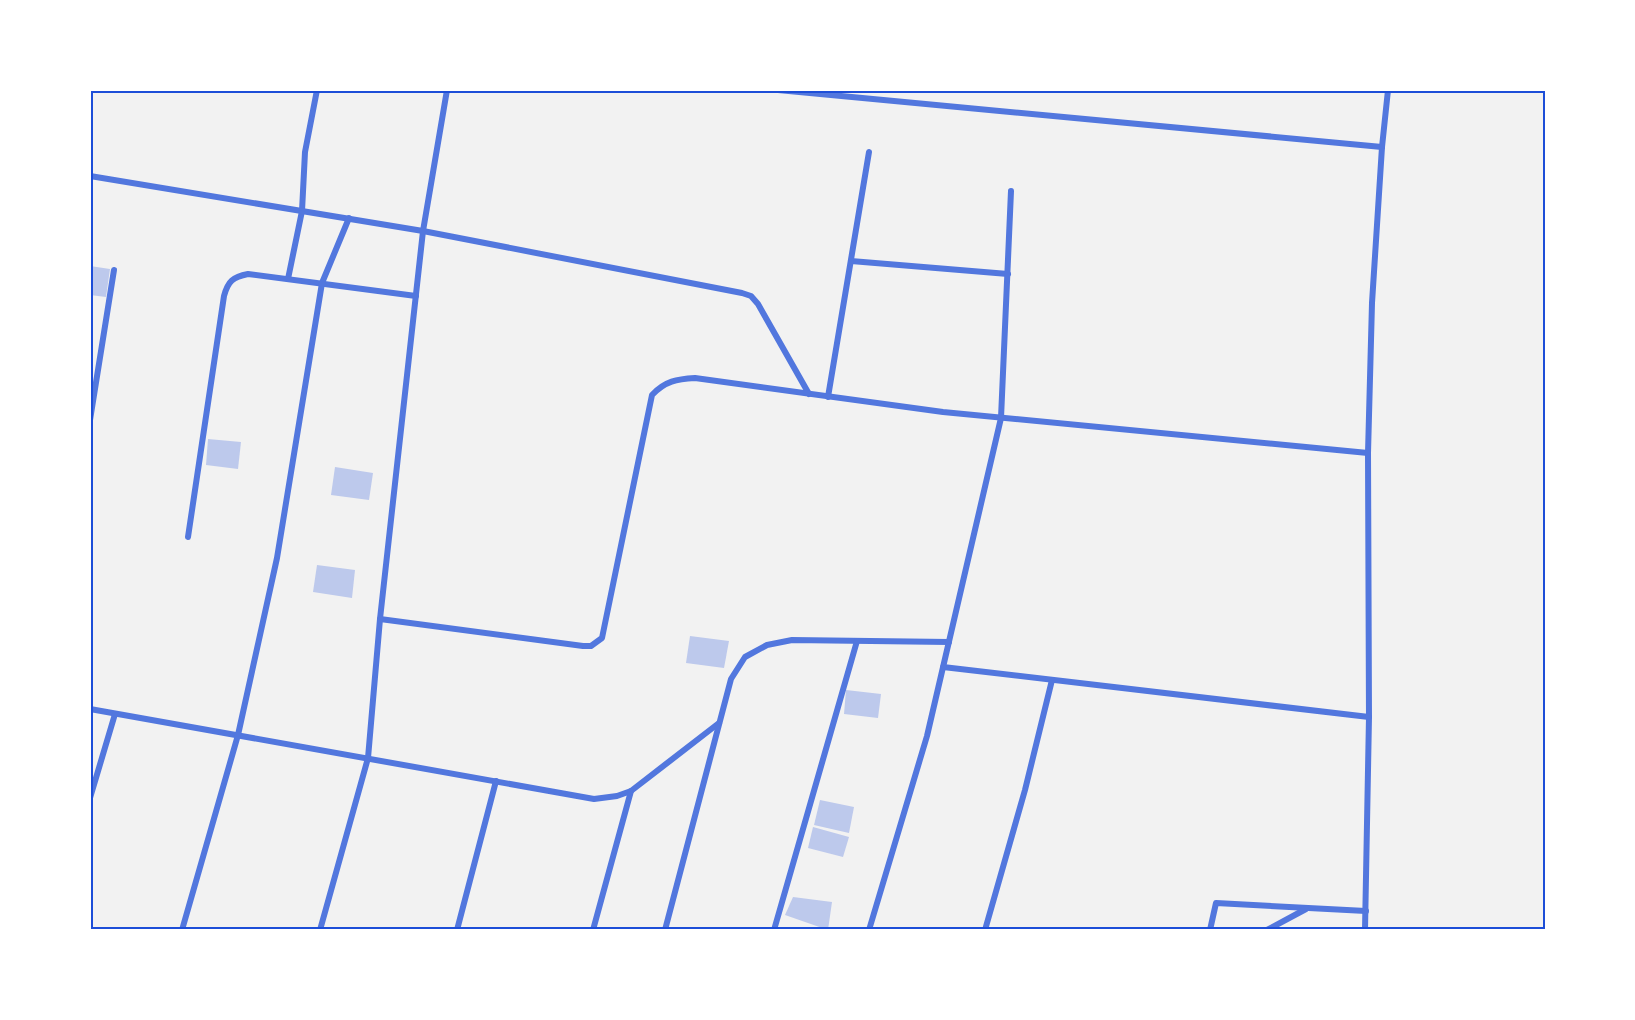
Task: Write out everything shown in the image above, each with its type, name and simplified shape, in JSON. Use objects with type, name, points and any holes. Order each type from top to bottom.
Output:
[{"type":"street","points":[[288,279],[302,211],[305,152],[317,90]]},
{"type":"street","points":[[320,930],[368,758],[380,619],[423,231],[447,90]]},
{"type":"street","points":[[778,90],[1382,147]]},
{"type":"street","points":[[1365,930],[1369,717],[1368,453],[1372,303],[1388,90]]},
{"type":"street","points":[[828,397],[869,152]]},
{"type":"street","points":[[90,176],[423,231],[731,290],[751,296],[758,304],[808,394]]},
{"type":"street","points":[[869,930],[927,736],[1001,418],[1011,190]]},
{"type":"street","points":[[182,930],[238,735],[278,558],[322,284],[349,218]]},
{"type":"street","points":[[851,261],[1008,274]]},
{"type":"street","points":[[90,420],[114,270]]},
{"type":"street","points":[[188,537],[227,284],[235,276],[248,274],[416,296]]},
{"type":"street","points":[[380,619],[583,646],[598,643],[602,638],[652,395],[660,386],[675,379],[695,378],[943,412],[1368,453]]},
{"type":"street","points":[[665,930],[731,679],[745,657],[767,645],[792,640],[949,642]]},
{"type":"street","points":[[774,930],[856,641]]},
{"type":"street","points":[[943,667],[1369,717]]},
{"type":"street","points":[[985,930],[1025,790],[1052,680]]},
{"type":"street","points":[[90,709],[594,799],[617,796],[631,791],[719,723]]},
{"type":"street","points":[[90,798],[115,714]]},
{"type":"street","points":[[457,930],[496,781]]},
{"type":"street","points":[[593,930],[631,791]]},
{"type":"street","points":[[1210,930],[1216,903],[1366,911]]},
{"type":"street","points":[[1267,930],[1306,909]]},
{"type":"building","points":[[90,266],[110,269],[106,297],[90,295]]},
{"type":"building","points":[[208,439],[241,442],[238,469],[206,465]]},
{"type":"building","points":[[335,467],[373,473],[369,500],[331,495]]},
{"type":"building","points":[[317,565],[355,570],[352,598],[313,592]]},
{"type":"building","points":[[690,636],[729,641],[724,668],[686,663]]},
{"type":"building","points":[[846,690],[881,694],[878,718],[844,714]]},
{"type":"building","points":[[820,800],[854,807],[849,833],[814,825]]},
{"type":"building","points":[[813,827],[849,837],[843,857],[808,848]]},
{"type":"building","points":[[793,897],[832,902],[828,930],[785,915]]}]
